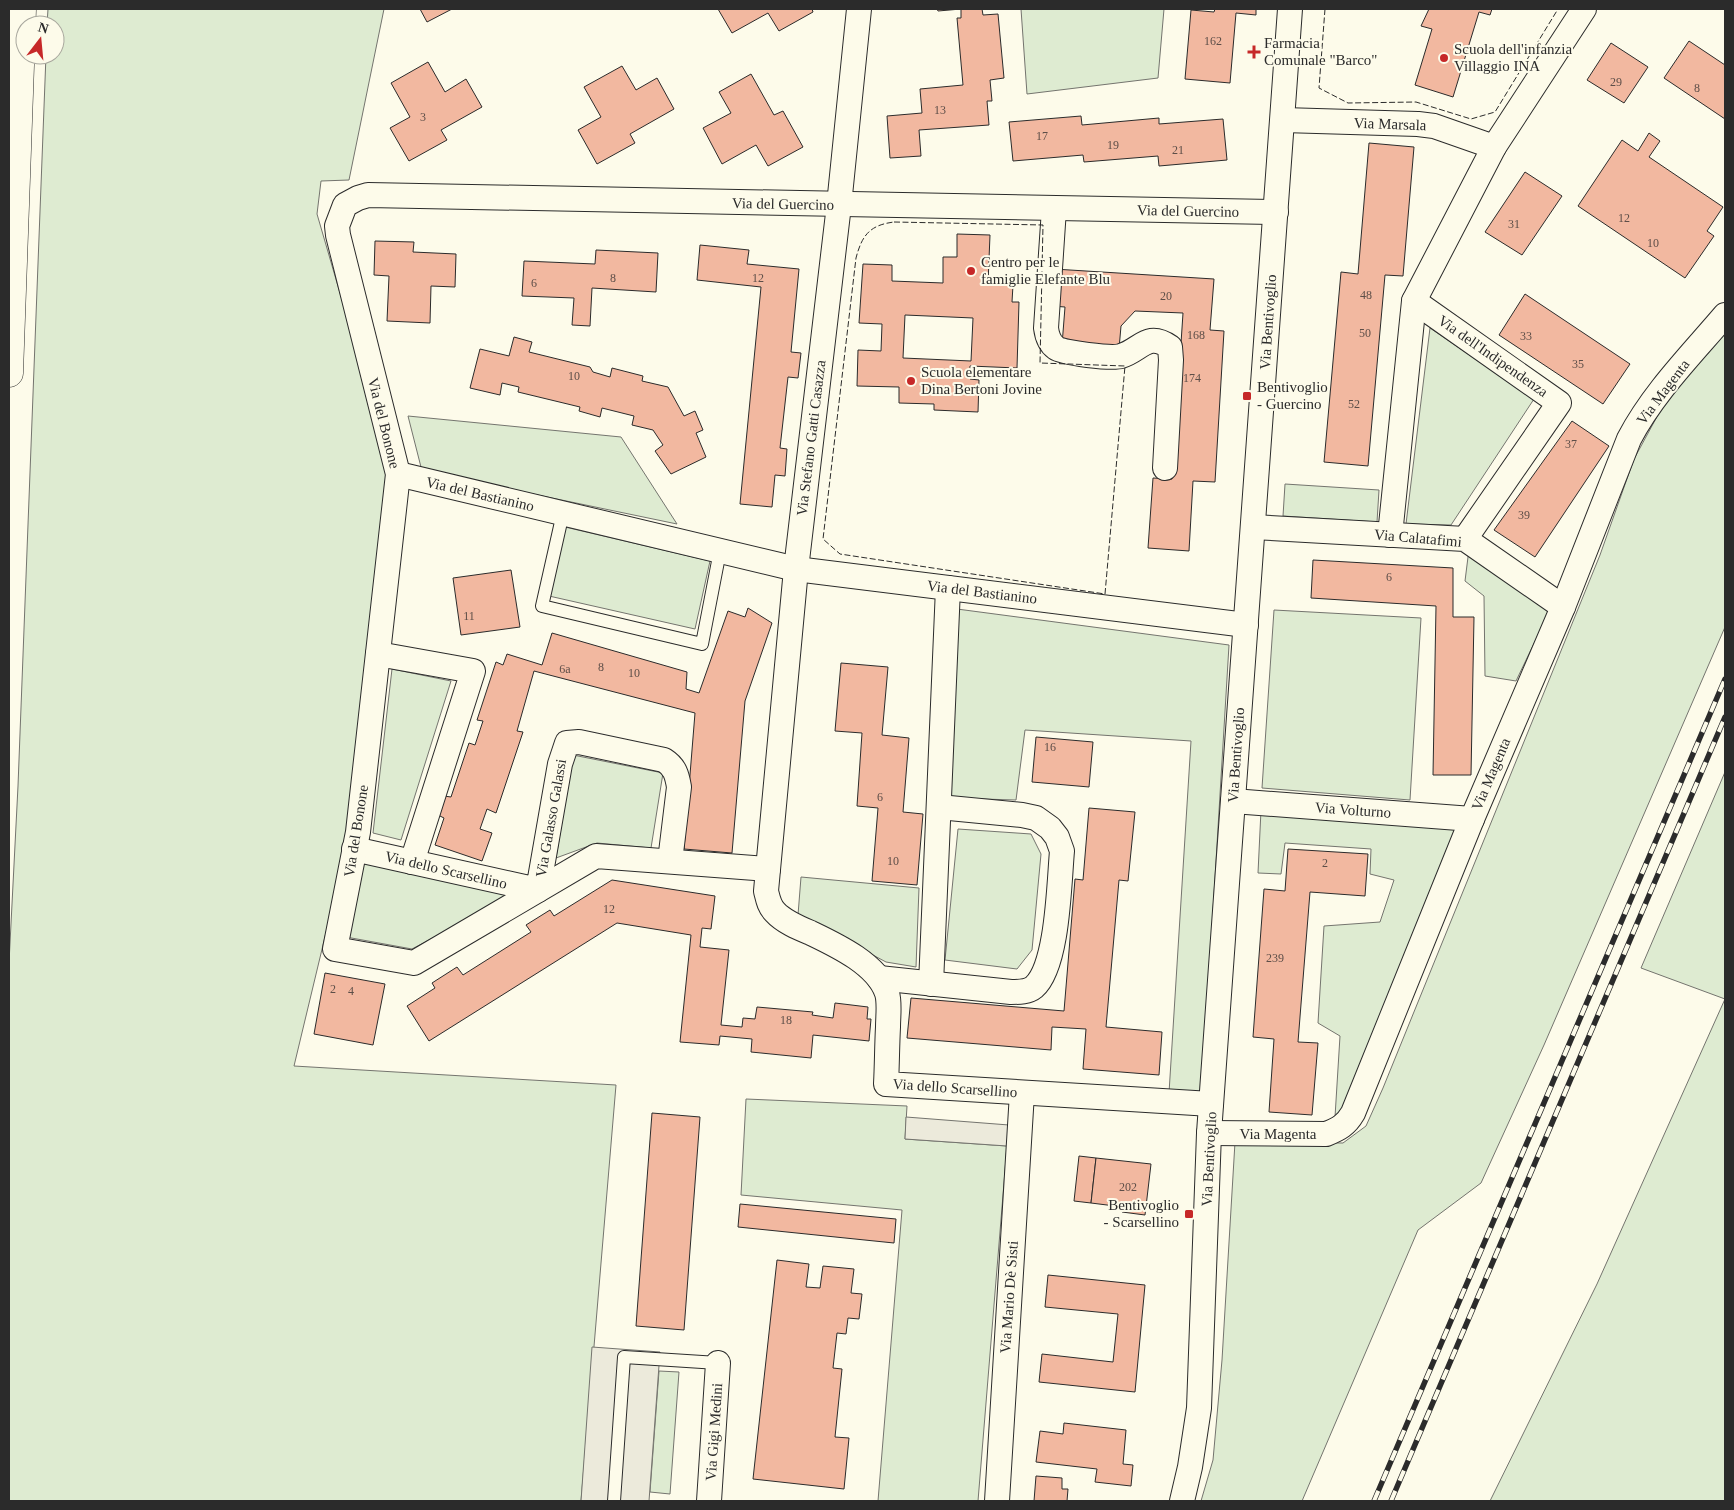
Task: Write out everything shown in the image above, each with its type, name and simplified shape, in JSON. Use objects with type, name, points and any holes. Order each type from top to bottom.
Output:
[{"type":"main road","points":[[9,373],[12,194],[22,9]]},
{"type":"street","name":"Via Stefano Gatti Casazza","points":[[768,869],[796,569],[839,205],[859,9]]},
{"type":"street","name":"Via Bentivoglio","points":[[1182,1501],[1190,1467],[1199,1408],[1209,1133],[1290,9]]},
{"type":"street","points":[[1390,535],[1414,301],[1494,147],[1584,9]]},
{"type":"street","name":"Via Marsala","points":[[1283,120],[1434,126],[1494,147]]},
{"type":"street","name":"Via del Guercino","points":[[342,256],[337,226],[341,212],[345,205],[368,195],[1276,212]]},
{"type":"street","points":[[1054,209],[1046,328],[1048,339],[1056,348],[1071,354],[1120,357],[1151,340],[1170,346],[1171,360],[1165,468]]},
{"type":"street","name":"Via del Bonone","points":[[335,949],[358,832],[398,474],[342,256]]},
{"type":"street","name":"Via dell'Indipendenza","points":[[1414,301],[1559,403],[1465,539]]},
{"type":"street","name":"Via Magenta","points":[[1209,1133],[1326,1134],[1338,1130],[1346,1124],[1353,1113],[1472,819],[1563,607],[1629,439],[1641,416],[1657,395],[1725,315]]},
{"type":"street","name":"Via del Bastianino","points":[[398,474],[796,569],[1246,626]]},
{"type":"street","name":"Via Calatafimi","points":[[1253,527],[1465,539],[1563,607]]},
{"type":"street","points":[[931,984],[948,588]]},
{"type":"street","points":[[378,654],[473,671],[412,862]]},
{"type":"street","name":"Via Galasso Galassi","points":[[538,890],[560,764],[567,743],[579,742],[664,760],[671,765],[677,775],[679,787],[670,862]]},
{"type":"street","name":"Via Volturno","points":[[1233,801],[1472,819]]},
{"type":"street","points":[[879,978],[1023,992],[1033,988],[1047,965],[1052,947],[1062,851],[1057,837],[1050,828],[1036,818],[939,807]]},
{"type":"street","name":"Via dello Scarsellino","points":[[354,849],[538,890]]},
{"type":"street","name":"Via dello Scarsellino","points":[[335,949],[414,963],[596,856],[768,869],[766,891],[768,903],[775,913],[850,954],[879,978],[888,995],[886,1084],[1211,1104]]},
{"type":"street","name":"Via Mario Dè Sisti","points":[[997,1501],[1022,1093]]},
{"type":"street","name":"Via Gigi Medini","points":[[709,1501],[718,1363]]},
{"type":"lane","points":[[563,513],[542,606],[551,609],[702,644],[720,551]]},
{"type":"lane","points":[[614,1501],[624,1357],[718,1363]]},
{"type":"green space","points":[[48,9],[384,9],[349,180],[321,181],[317,214],[392,472],[347,845],[294,1066],[616,1085],[581,1501],[9,1501],[9,963],[18,786],[46,65],[65,65],[65,15],[48,15]]},
{"type":"green space","points":[[1021,9],[1164,9],[1158,78],[1027,94]]},
{"type":"green space","points":[[1430,328],[1534,399],[1451,525],[1406,524]]},
{"type":"green space","points":[[1725,331],[1725,627],[1544,1045],[1481,1183],[1418,1230],[1302,1501],[1201,1501],[1213,1460],[1222,1360],[1235,1142],[1343,1143],[1366,1126],[1600,555],[1634,459],[1666,400]]},
{"type":"green space","points":[[408,416],[621,437],[677,524],[422,471]]},
{"type":"green space","points":[[1285,484],[1379,490],[1377,522],[1283,516]]},
{"type":"green space","points":[[565,527],[710,561],[695,629],[549,596]]},
{"type":"green space","points":[[1469,549],[1551,608],[1516,681],[1485,676],[1484,596],[1465,581]]},
{"type":"green space","points":[[957,609],[1229,645],[1202,1094],[1169,1093],[1191,741],[1025,730],[1016,800],[948,798]]},
{"type":"green space","points":[[1274,610],[1421,618],[1410,800],[1262,788]]},
{"type":"green space","points":[[392,669],[451,681],[401,840],[373,833]]},
{"type":"green space","points":[[573,755],[663,773],[651,848],[597,843],[556,858]]},
{"type":"green space","points":[[1725,772],[1725,999],[1641,968]]},
{"type":"green space","points":[[1261,810],[1458,829],[1347,1103],[1335,1117],[1340,1036],[1318,1023],[1324,926],[1380,922],[1394,880],[1370,874],[1371,849],[1285,843],[1281,874],[1258,873]]},
{"type":"green space","points":[[958,829],[1031,834],[1041,854],[1032,950],[1017,969],[945,960]]},
{"type":"green space","points":[[360,860],[512,896],[412,949],[346,937]]},
{"type":"green space","points":[[801,877],[919,888],[916,967],[886,962],[798,915]]},
{"type":"green space","points":[[1725,999],[1725,1501],[1490,1501],[1597,1284]]},
{"type":"green space","points":[[746,1099],[907,1106],[905,1139],[1007,1146],[978,1501],[878,1501],[902,1210],[741,1195]]},
{"type":"green space","points":[[659,1371],[679,1372],[670,1494],[650,1492]]},
{"type":"shaded area","points":[[906,1117],[1009,1125],[1007,1146],[905,1139]]},
{"type":"shaded area","points":[[592,1347],[660,1352],[649,1501],[581,1501]]},
{"type":"building","points":[[420,9],[452,9],[427,22]]},
{"type":"building","points":[[718,9],[812,9],[813,12],[779,31],[768,13],[732,33]]},
{"type":"building","points":[[937,9],[961,9],[938,11]]},
{"type":"building","points":[[961,9],[982,9],[983,15],[998,14],[1004,78],[990,80],[992,101],[987,101],[989,125],[919,130],[921,156],[890,158],[887,116],[922,113],[920,89],[963,85],[957,18],[961,18]]},
{"type":"building","points":[[1215,9],[1256,9],[1256,15],[1236,13],[1230,83],[1185,79],[1191,10],[1214,12]]},
{"type":"building","points":[[1429,9],[1492,9],[1490,15],[1479,12],[1453,97],[1415,85],[1432,29],[1421,26]]},
{"type":"building","points":[[1689,41],[1725,65],[1725,119],[1664,78]]},
{"type":"building","points":[[1611,43],[1648,67],[1624,103],[1587,80]]},
{"type":"building","points":[[428,62],[445,92],[466,79],[482,107],[441,130],[447,140],[409,161],[390,128],[410,117],[391,83]]},
{"type":"building","points":[[622,66],[636,90],[657,78],[674,109],[630,134],[635,143],[597,164],[578,130],[601,117],[584,87]]},
{"type":"building","points":[[751,74],[774,115],[783,111],[803,147],[768,166],[756,145],[722,164],[703,128],[731,113],[719,92]]},
{"type":"building","points":[[1081,116],[1082,125],[1159,118],[1159,124],[1223,119],[1227,160],[1159,166],[1158,156],[1084,162],[1083,155],[1013,161],[1009,122]]},
{"type":"building","points":[[1649,133],[1660,141],[1649,157],[1723,207],[1707,231],[1714,236],[1685,278],[1578,206],[1622,140],[1638,151]]},
{"type":"building","points":[[1369,143],[1414,147],[1403,276],[1385,275],[1368,466],[1324,462],[1341,272],[1358,274]]},
{"type":"building","points":[[1525,172],[1562,196],[1522,255],[1485,232]]},
{"type":"building","points":[[957,234],[990,235],[988,284],[1013,285],[1012,302],[1019,302],[1017,368],[970,366],[970,379],[979,380],[978,412],[934,410],[934,404],[899,403],[899,387],[857,386],[858,350],[881,351],[882,324],[859,323],[863,264],[892,265],[892,281],[943,283],[943,257],[957,257]],"holes":[[[905,315],[973,318],[971,361],[903,358]]]},
{"type":"building","points":[[375,241],[414,242],[413,252],[456,254],[455,287],[431,286],[430,323],[387,321],[389,276],[374,275]]},
{"type":"building","points":[[700,245],[749,250],[747,264],[799,269],[791,352],[801,353],[798,378],[788,377],[780,448],[787,449],[785,476],[775,475],[772,507],[740,504],[761,287],[697,280]]},
{"type":"building","points":[[596,250],[658,253],[656,292],[592,288],[590,326],[572,325],[574,298],[522,296],[524,261],[595,264]]},
{"type":"building","points":[[1054,269],[1214,279],[1210,330],[1224,331],[1215,482],[1193,481],[1189,551],[1148,548],[1153,478],[1172,479],[1183,313],[1135,311],[1121,326],[1119,349],[1062,345],[1065,307],[1052,306]]},
{"type":"building","points":[[1525,294],[1630,364],[1603,404],[1499,335]]},
{"type":"building","points":[[514,337],[532,342],[529,352],[590,367],[593,372],[610,377],[612,368],[643,376],[642,381],[668,387],[684,416],[695,411],[703,430],[696,433],[706,457],[671,474],[655,451],[663,445],[653,430],[632,425],[634,416],[602,408],[600,417],[579,411],[580,407],[518,392],[519,387],[502,383],[500,395],[470,388],[480,349],[509,356]]},
{"type":"building","points":[[1572,421],[1609,446],[1535,557],[1494,530]]},
{"type":"building","points":[[1313,560],[1453,568],[1453,617],[1474,617],[1471,775],[1433,775],[1436,606],[1311,598]]},
{"type":"building","points":[[511,570],[520,627],[461,635],[453,578]]},
{"type":"building","points":[[748,608],[772,623],[745,701],[732,853],[684,849],[695,713],[534,671],[517,731],[523,732],[496,813],[487,809],[480,829],[492,833],[482,861],[435,845],[444,818],[438,815],[444,796],[451,797],[469,743],[475,745],[483,721],[477,720],[496,662],[503,665],[507,654],[542,665],[552,633],[687,672],[686,689],[699,693],[728,611],[745,617]]},
{"type":"building","points":[[841,663],[888,667],[882,735],[909,738],[903,812],[923,814],[917,885],[872,881],[878,808],[857,806],[862,733],[835,731]]},
{"type":"building","points":[[1036,737],[1093,742],[1089,787],[1032,782]]},
{"type":"building","points":[[1089,808],[1135,812],[1128,881],[1119,880],[1106,1027],[1162,1032],[1159,1075],[1083,1069],[1086,1029],[1052,1027],[1051,1050],[907,1038],[911,998],[1064,1011],[1075,879],[1083,880]]},
{"type":"building","points":[[1288,849],[1368,854],[1365,896],[1310,892],[1298,1042],[1318,1043],[1312,1115],[1269,1112],[1274,1039],[1253,1037],[1264,889],[1285,891]]},
{"type":"building","points":[[612,880],[715,896],[711,929],[702,928],[700,947],[729,950],[721,1025],[742,1027],[743,1018],[755,1019],[757,1007],[813,1012],[812,1015],[833,1018],[835,1003],[868,1007],[867,1019],[871,1019],[869,1041],[813,1035],[811,1058],[751,1052],[752,1039],[720,1036],[719,1045],[680,1042],[691,935],[617,923],[429,1041],[407,1006],[435,988],[432,983],[457,967],[463,975],[531,932],[526,925],[550,910],[554,916]]},
{"type":"building","points":[[325,973],[385,984],[373,1045],[314,1034]]},
{"type":"building","points":[[652,1113],[700,1117],[684,1330],[636,1326]]},
{"type":"building","points":[[1079,1156],[1096,1158],[1091,1203],[1074,1201]]},
{"type":"building","points":[[1096,1158],[1151,1164],[1145,1215],[1122,1212],[1123,1207],[1091,1203]]},
{"type":"building","points":[[740,1204],[896,1219],[894,1243],[738,1227]]},
{"type":"building","points":[[777,1260],[809,1264],[806,1287],[820,1288],[823,1266],[854,1269],[851,1293],[862,1294],[859,1319],[848,1318],[846,1334],[837,1333],[833,1368],[842,1369],[835,1437],[849,1438],[844,1489],[753,1479]]},
{"type":"building","points":[[1048,1275],[1145,1285],[1135,1392],[1039,1382],[1042,1354],[1113,1362],[1118,1314],[1045,1307]]},
{"type":"building","points":[[1064,1423],[1126,1430],[1123,1464],[1133,1465],[1131,1486],[1095,1482],[1097,1469],[1036,1462],[1040,1431],[1063,1434]]},
{"type":"building","points":[[1036,1476],[1062,1478],[1062,1489],[1068,1489],[1067,1501],[1034,1501]]},
{"type":"railway","points":[[1374,1501],[1725,679]]},
{"type":"railway","points":[[1391,1501],[1725,717]]},
{"type":"fence","points":[[1325,9],[1319,88],[1348,103],[1416,102],[1471,119],[1495,112],[1558,9]]},
{"type":"fence","points":[[894,222],[1043,225],[1040,363],[1125,366],[1105,594],[840,554],[823,539],[856,258],[861,243],[868,232],[886,223],[894,222]]},
{"type":"place","name":"Farmacia Comunale \"Barco\"","points":[[1254,52]]},
{"type":"place","name":"Scuola dell'infanzia Villaggio INA","points":[[1444,58]]},
{"type":"place","name":"Centro per le famiglie Elefante Blu","points":[[971,271]]},
{"type":"place","name":"Scuola elementare Dina Bertoni Jovine","points":[[911,381]]},
{"type":"place","name":"Bentivoglio - Guercino","points":[[1247,396]]},
{"type":"place","name":"Bentivoglio - Scarsellino","points":[[1189,1214]]}]
